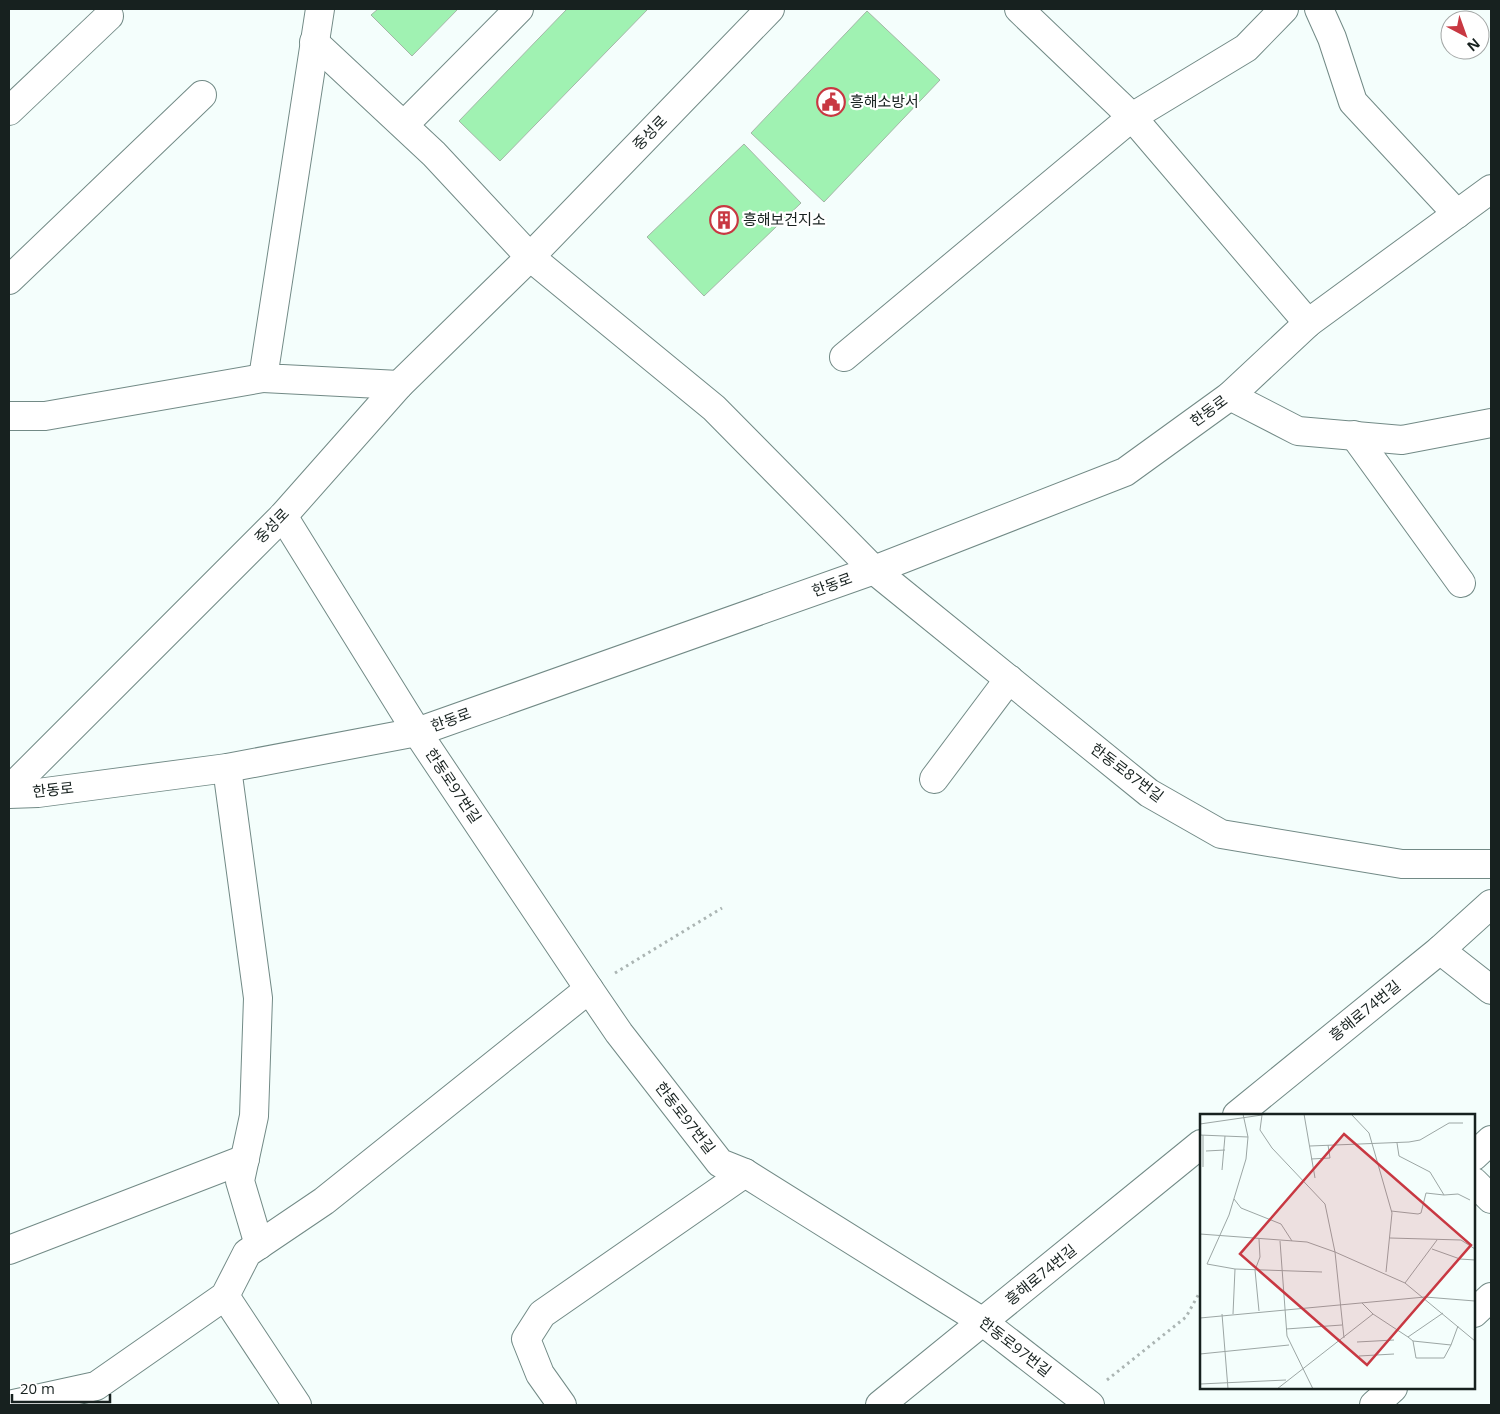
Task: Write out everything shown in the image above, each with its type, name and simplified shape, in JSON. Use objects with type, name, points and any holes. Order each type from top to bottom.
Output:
[{"type":"street","points":[[263,378],[320,9]]},
{"type":"street","points":[[404,125],[518,9]]},
{"type":"street","name":"중성로","points":[[9,790],[283,516],[399,384],[530,257],[770,9]]},
{"type":"street","points":[[1019,9],[1132,117],[1308,323]]},
{"type":"street","points":[[844,357],[1132,117],[1246,48],[1284,9]]},
{"type":"street","points":[[1319,9],[1332,38],[1353,102],[1457,214]]},
{"type":"street","points":[[9,111],[109,16]]},
{"type":"street","points":[[314,42],[434,154],[530,257]]},
{"type":"street","points":[[9,280],[202,95]]},
{"type":"street","name":"한동로","points":[[9,794],[38,793],[227,768],[417,732],[874,570],[1124,472],[1230,396],[1308,323],[1491,189]]},
{"type":"street","name":"한동로","points":[[530,257],[714,408],[874,570]]},
{"type":"street","points":[[9,416],[45,416],[263,378],[399,384]]},
{"type":"street","points":[[1230,396],[1298,431],[1402,440],[1491,423]]},
{"type":"street","points":[[1354,435],[1462,583]]},
{"type":"street","name":"한동로97번길","points":[[283,516],[417,732],[589,989],[619,1033],[720,1163],[744,1173],[984,1322],[1086,1402]]},
{"type":"street","name":"한동로87번길","points":[[874,570],[1149,793],[1221,834],[1402,864],[1491,864]]},
{"type":"street","points":[[934,779],[1009,679]]},
{"type":"street","points":[[227,768],[258,998],[254,1116],[240,1180],[259,1245]]},
{"type":"street","name":"흥해로74번길","points":[[1238,1114],[1440,950],[1491,904]]},
{"type":"street","points":[[1440,950],[1491,990]]},
{"type":"street","points":[[9,1405],[96,1386],[226,1296],[247,1252],[324,1201],[589,989]]},
{"type":"street","points":[[1475,1155],[1491,1140]]},
{"type":"street","name":"흥해로74번길","points":[[880,1405],[1200,1145]]},
{"type":"street","points":[[9,1250],[245,1159]]},
{"type":"street","points":[[562,1405],[540,1374],[526,1339],[542,1314],[744,1173]]},
{"type":"street","points":[[1475,1183],[1491,1199]]},
{"type":"street","points":[[226,1296],[297,1405]]},
{"type":"street","points":[[1475,1312],[1491,1297]]},
{"type":"street","points":[[1374,1405],[1392,1389]]},
{"type":"path","points":[[589,989],[722,908]]},
{"type":"path","points":[[1086,1402],[1186,1317],[1200,1292]]},
{"type":"building","points":[[378,9],[458,9],[412,56],[371,15]]},
{"type":"building","points":[[567,9],[648,9],[500,161],[459,121]]},
{"type":"building","points":[[867,11],[940,80],[824,202],[751,133]]},
{"type":"building","name":"흥해보건지소","points":[[744,144],[801,203],[704,296],[647,237]]},
{"type":"place","name":"흥해소방서","points":[[831,102]]},
{"type":"place","name":"흥해보건지소","points":[[724,220]]}]
